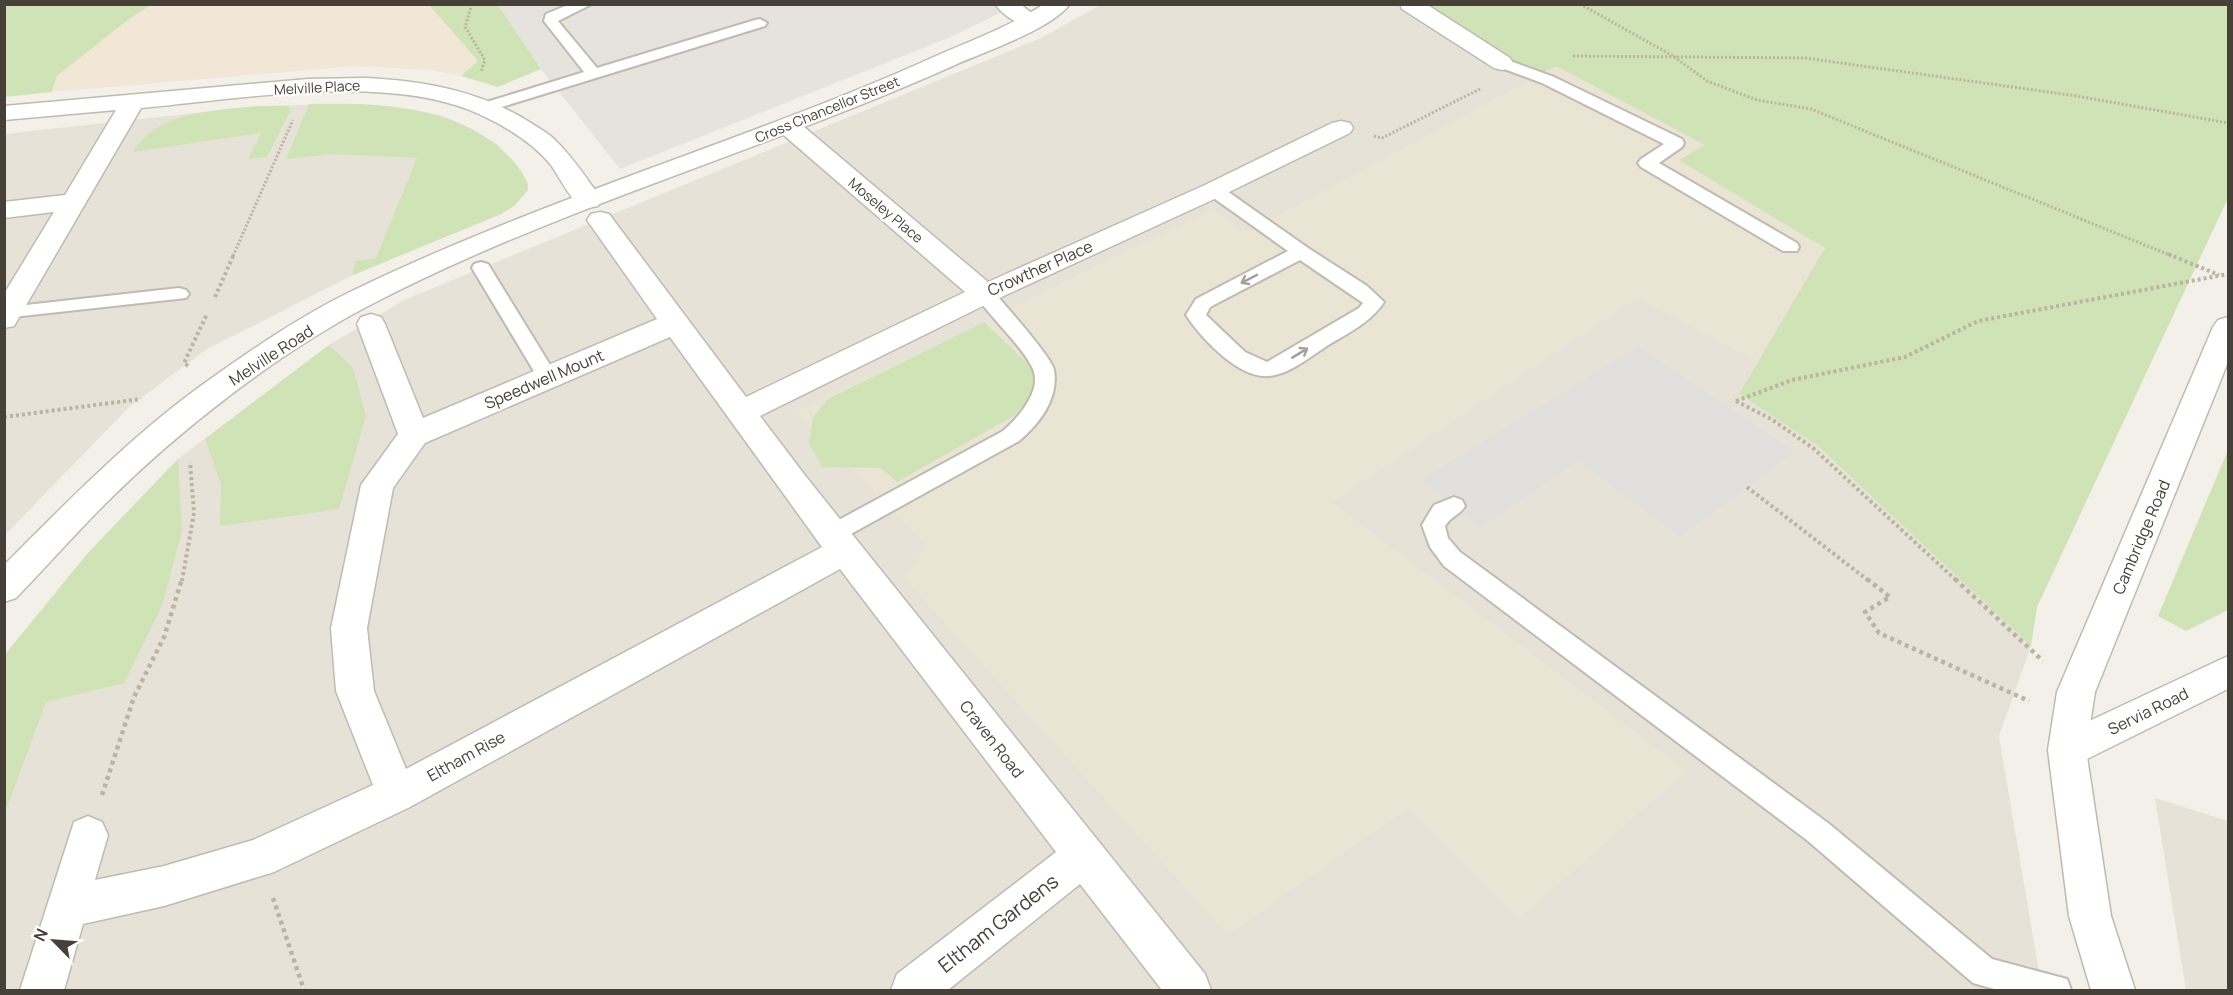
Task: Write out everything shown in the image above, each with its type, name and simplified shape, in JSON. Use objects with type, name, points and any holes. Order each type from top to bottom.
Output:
[{"type":"street","points":[[1005,4],[1032,22]]},
{"type":"street","name":"Cross Chancellor Street","points":[[595,210],[788,126],[916,74],[1032,22],[1060,4]]},
{"type":"street","points":[[1410,4],[1511,66]]},
{"type":"street","name":"Melville Place","points":[[4,113],[308,86],[357,84],[412,87],[480,104],[510,118],[549,148],[595,210]]},
{"type":"street","points":[[6,316],[133,102]]},
{"type":"street","name":"Moseley Place","points":[[788,126],[985,294]]},
{"type":"street","name":"Crowther Place","points":[[741,412],[985,294],[1214,190],[1341,128]]},
{"type":"street","points":[[4,210],[74,202]]},
{"type":"street","points":[[595,210],[741,412]]},
{"type":"street","name":"Melville Road","points":[[4,588],[95,494],[184,416],[219,388],[282,346],[359,299],[470,248],[595,210]]},
{"type":"street","name":"Speedwell Mount","points":[[414,435],[675,323]]},
{"type":"street","points":[[371,324],[414,435],[377,485],[350,628],[355,691],[396,795]]},
{"type":"street","name":"Cambridge Road","points":[[2071,721],[2229,327]]},
{"type":"street","name":"Craven Road","points":[[741,412],[838,543],[1189,990]]},
{"type":"street","name":"Eltham Rise","points":[[67,906],[164,886],[259,858],[396,795],[838,543]]},
{"type":"street","name":"Servia Road","points":[[2071,721],[2229,672]]},
{"type":"street","points":[[2071,721],[2090,916],[2113,990]]},
{"type":"street","points":[[42,990],[88,835]]},
{"type":"street","name":"Eltham Gardens","points":[[913,990],[1084,856]]},
{"type":"lane","points":[[585,4],[560,12],[551,17],[551,21],[593,73]]},
{"type":"lane","points":[[480,104],[760,23]]},
{"type":"lane","points":[[1511,66],[1548,80],[1677,143],[1647,164],[1790,247]]},
{"type":"lane","points":[[1214,190],[1301,252],[1360,290],[1374,302],[1366,313],[1281,365],[1266,370],[1247,363],[1205,328],[1196,315],[1203,303],[1301,252]]},
{"type":"lane","points":[[481,268],[549,378]]},
{"type":"lane","points":[[6,316],[179,294]]},
{"type":"lane","points":[[838,543],[1011,436],[1023,426],[1038,406],[1044,386],[1044,368],[985,294]]},
{"type":"lane","points":[[1454,506],[1442,510],[1433,525],[1438,541],[1452,560],[1818,832],[1983,972],[2056,990]]},
{"type":"path","points":[[472,4],[465,27],[485,60],[480,104]]},
{"type":"path","points":[[1580,4],[1673,56],[1707,81],[1756,100],[1811,109],[2219,275]]},
{"type":"path","points":[[1568,56],[1805,58],[2031,89],[2229,123]]},
{"type":"path","points":[[1341,128],[1382,138],[1511,66]]},
{"type":"path","points":[[2071,721],[1813,448],[1771,419],[1736,401],[1792,380],[1905,357],[1978,321],[2229,274]]},
{"type":"path","points":[[88,835],[134,697],[164,637],[185,571],[194,513],[184,416]]},
{"type":"path","points":[[1747,487],[1890,597],[1865,612],[1879,633],[2071,721]]},
{"type":"path","points":[[259,858],[304,990]]},
{"type":"shaded area","points":[[151,5],[429,5],[478,61],[461,76],[431,70],[355,66],[52,92],[57,76],[129,19]]},
{"type":"shaded area","points":[[498,5],[1016,5],[953,36],[620,169],[541,69]]},
{"type":"shaded area","points":[[1100,5],[1422,5],[1556,66],[1825,249],[1739,394],[1818,446],[2031,646],[1999,736],[2042,990],[5,990],[4,655],[88,553],[178,459],[329,345],[404,300],[1041,38]]},
{"type":"shaded area","points":[[1556,66],[1706,145],[1679,160],[1825,249],[1757,361],[1637,298],[1332,502],[1687,771],[1519,919],[1408,808],[1228,935],[904,578],[927,546],[796,412],[1214,209],[1244,234]]},
{"type":"shaded area","points":[[350,104],[414,110],[445,117],[472,129],[497,144],[515,163],[528,183],[528,190],[514,206],[501,214],[353,275],[207,349],[129,407],[5,535],[5,134],[259,106]]},
{"type":"shaded area","points":[[1638,346],[1795,452],[1680,537],[1578,461],[1481,528],[1422,479]]},
{"type":"shaded area","points":[[2155,798],[2228,821],[2228,990],[2186,990]]},
{"type":"green space","points":[[5,4],[151,5],[129,19],[57,76],[52,92],[5,97]]},
{"type":"green space","points":[[429,5],[498,5],[541,69],[498,87],[461,76],[478,61]]},
{"type":"green space","points":[[1422,5],[2228,5],[2228,198],[2037,607],[2031,646],[1818,446],[1739,394],[1825,248],[1679,160],[1705,145],[1556,66],[1538,75]]},
{"type":"green space","points":[[309,104],[390,106],[443,117],[467,127],[490,141],[511,159],[525,177],[528,190],[514,206],[501,214],[353,275],[355,261],[376,258],[417,158],[332,154],[286,159]]},
{"type":"green space","points":[[287,106],[291,109],[267,157],[248,159],[261,133],[133,152],[143,138],[172,120],[226,109]]},
{"type":"green space","points":[[984,322],[1029,365],[1037,380],[1029,399],[1015,415],[897,482],[881,468],[822,467],[809,444],[813,417],[828,399]]},
{"type":"green space","points":[[329,345],[353,368],[366,416],[339,509],[220,526],[221,484],[205,439]]},
{"type":"green space","points":[[2228,450],[2228,610],[2186,631],[2158,616]]},
{"type":"green space","points":[[178,459],[182,531],[162,606],[124,683],[46,702],[5,813],[5,655],[88,553]]}]
